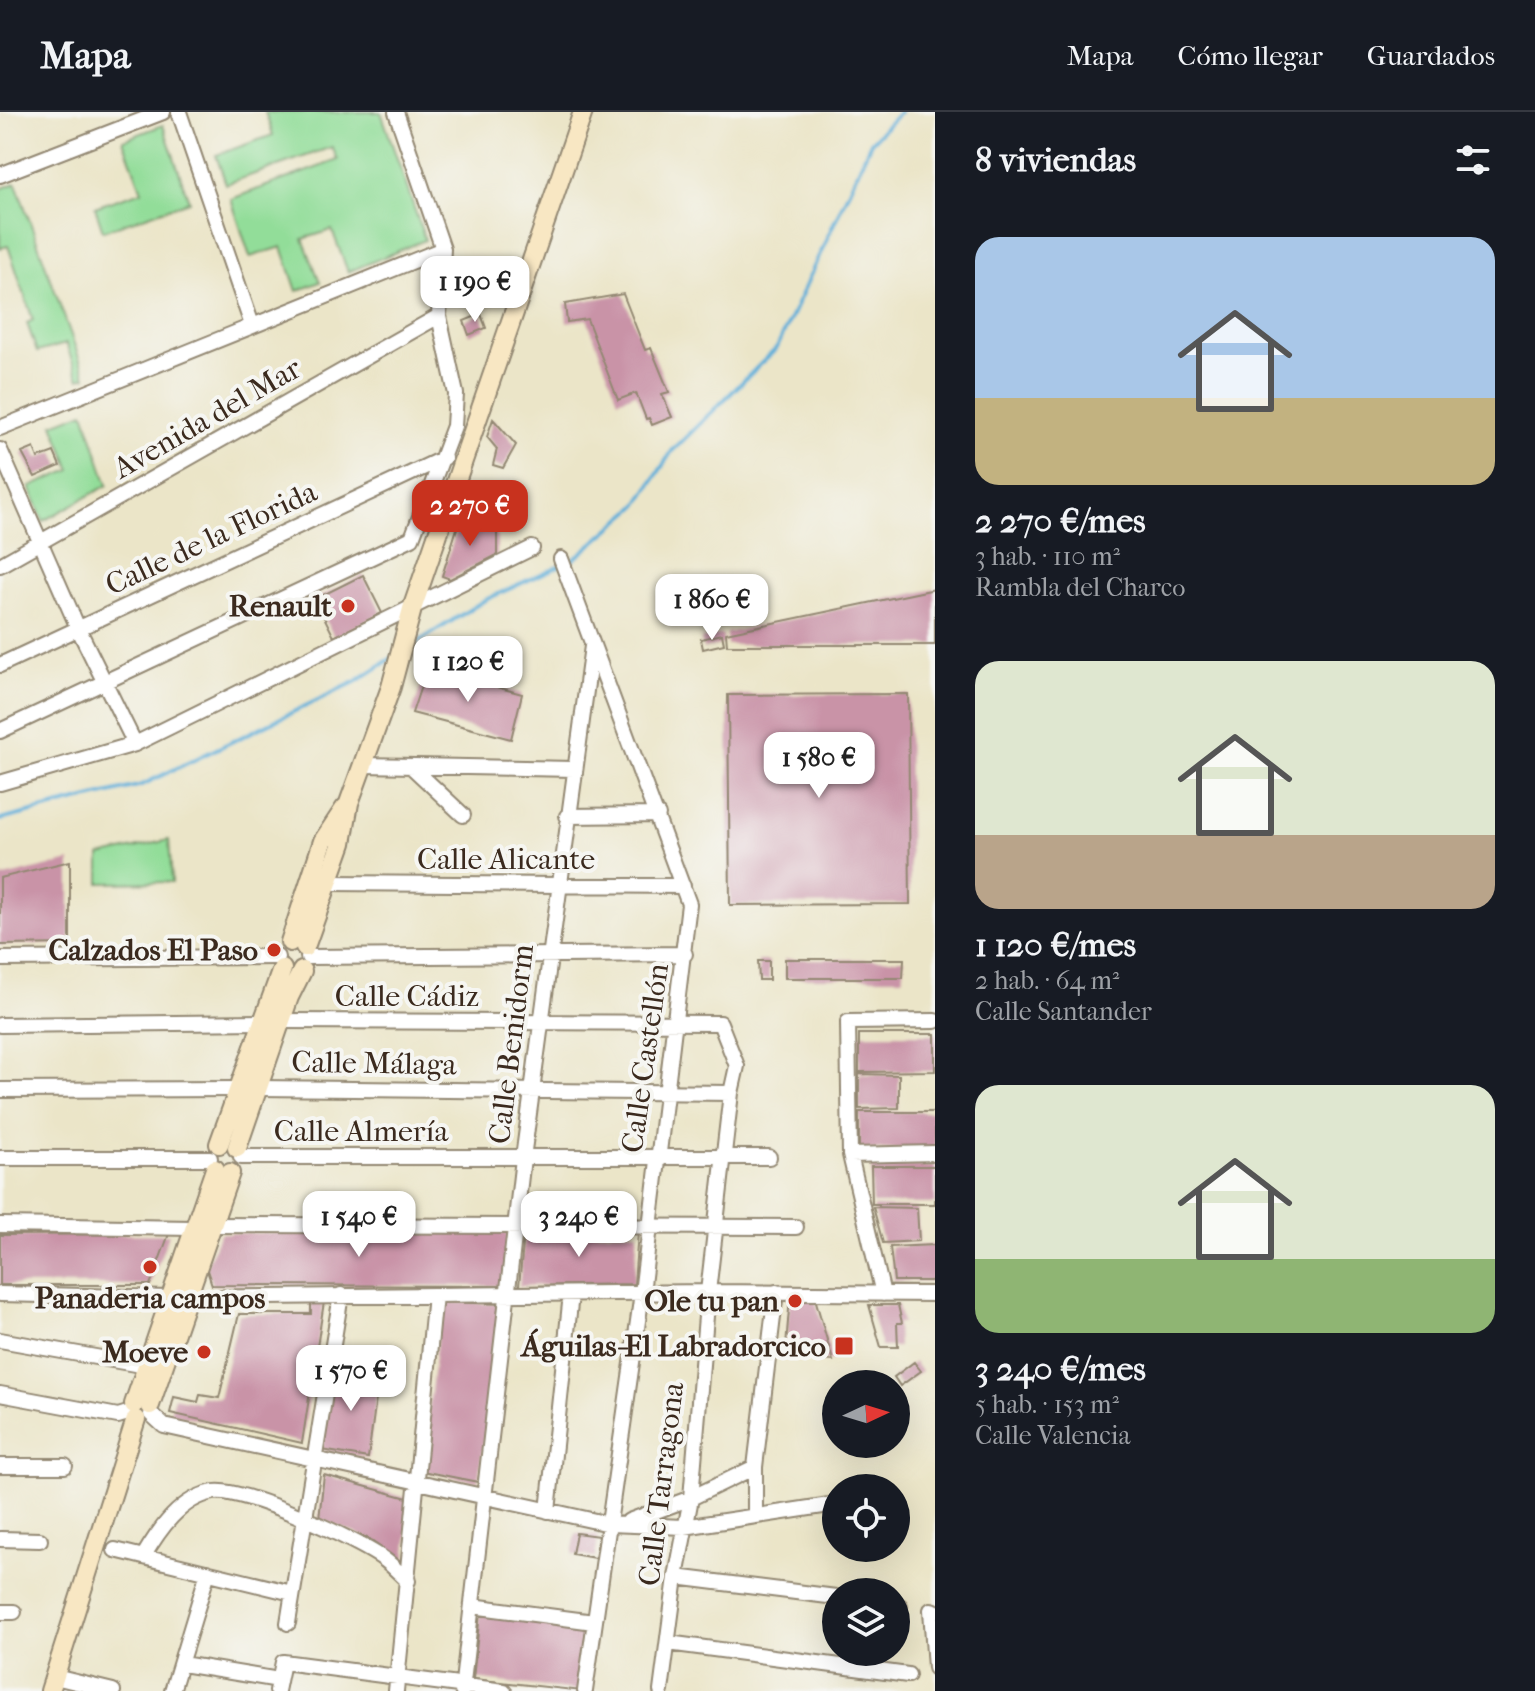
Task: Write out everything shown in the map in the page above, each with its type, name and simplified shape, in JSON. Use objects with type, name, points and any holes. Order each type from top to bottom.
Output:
[{"type":"main road","points":[[279,963],[293,973],[329,883],[342,843],[349,803],[391,687],[410,614],[583,112]]},
{"type":"main road","points":[[248,1089],[282,1021],[301,954],[323,841],[349,803]]},
{"type":"main road","points":[[140,1411],[146,1366],[193,1228],[225,1158],[248,1089],[282,946],[301,954]]},
{"type":"main road","points":[[53,1684],[140,1411],[189,1296],[212,1225],[225,1158]]},
{"type":"street","points":[[0,175],[163,112]]},
{"type":"street","points":[[179,112],[252,325]]},
{"type":"street","points":[[0,731],[412,538],[454,426],[456,394],[439,316],[443,249],[396,112]]},
{"type":"street","points":[[0,428],[443,249]]},
{"type":"street","name":"Avenida del Mar","points":[[0,565],[439,316]]},
{"type":"street","points":[[0,450],[78,628],[135,744]]},
{"type":"street","name":"Calle de la Florida","points":[[0,665],[444,458]]},
{"type":"street","points":[[412,538],[432,557]]},
{"type":"street","points":[[0,783],[135,744],[410,614],[532,548]]},
{"type":"street","name":"Calle Castellón","points":[[561,559],[689,904],[642,1293],[585,1691]]},
{"type":"street","name":"Calle Benidorm","points":[[462,1688],[481,1498],[509,1295],[523,1158],[592,646]]},
{"type":"street","points":[[363,765],[574,769]]},
{"type":"street","name":"Calle Alicante","points":[[413,768],[463,815]]},
{"type":"street","points":[[567,816],[658,815]]},
{"type":"street","name":"Calle Alicante","points":[[329,883],[683,886]]},
{"type":"street","points":[[301,954],[685,954]]},
{"type":"street","points":[[0,959],[279,963]]},
{"type":"street","name":"Calle Cádiz","points":[[282,1021],[720,1023],[737,1066],[731,1093]]},
{"type":"street","points":[[883,1294],[850,1155],[848,1022],[935,1021]]},
{"type":"street","points":[[0,1025],[262,1022]]},
{"type":"street","name":"Calle Málaga","points":[[0,1090],[731,1093]]},
{"type":"street","name":"Calle Tarragona","points":[[661,1691],[676,1577],[691,1498],[708,1292],[731,1093]]},
{"type":"street","points":[[850,1155],[935,1153]]},
{"type":"street","name":"Calle Almería","points":[[0,1158],[769,1157]]},
{"type":"street","points":[[0,1225],[193,1228]]},
{"type":"street","points":[[212,1225],[796,1227]]},
{"type":"street","points":[[0,1294],[169,1298],[708,1292],[935,1294]]},
{"type":"street","points":[[755,1516],[755,1467],[776,1292]]},
{"type":"street","points":[[548,1511],[571,1294]]},
{"type":"street","points":[[288,1623],[341,1295]]},
{"type":"street","points":[[396,1685],[435,1295]]},
{"type":"street","points":[[0,1340],[146,1366]]},
{"type":"street","points":[[0,1394],[118,1416],[140,1411],[164,1426],[609,1524],[684,1527],[822,1506]]},
{"type":"street","points":[[0,1466],[65,1466]]},
{"type":"street","points":[[609,1524],[637,1520],[755,1467]]},
{"type":"street","points":[[143,1557],[163,1523],[212,1492],[236,1492],[257,1498],[384,1559],[408,1581]]},
{"type":"street","points":[[0,1539],[40,1540]]},
{"type":"street","points":[[115,1550],[292,1593]]},
{"type":"street","points":[[172,1691],[208,1572]]},
{"type":"street","points":[[676,1577],[822,1595]]},
{"type":"street","points":[[472,1606],[594,1622]]},
{"type":"street","points":[[935,1611],[931,1610],[935,1668]]},
{"type":"street","points":[[668,1643],[908,1675]]},
{"type":"street","points":[[182,1664],[278,1686],[283,1662],[396,1685],[504,1691]]},
{"type":"street","points":[[53,1684],[113,1691]]},
{"type":"green space","points":[[265,112],[381,112],[425,240],[348,272],[332,230],[303,239],[320,282],[297,291],[282,247],[250,257],[231,199],[338,160],[332,147],[226,184],[216,155],[273,135]]},
{"type":"green space","points":[[163,125],[189,201],[103,231],[95,207],[142,191],[123,140]]},
{"type":"green space","points":[[16,183],[86,377],[79,379],[66,344],[37,352],[27,323],[33,320],[8,246],[0,248],[0,189]]},
{"type":"green space","points":[[84,412],[108,485],[43,521],[30,487],[71,470],[53,424]]},
{"type":"green space","points":[[169,840],[172,882],[100,883],[100,856]]},
{"type":"building","points":[[623,294],[645,350],[651,348],[669,392],[662,394],[672,417],[652,425],[649,418],[646,419],[636,393],[618,400],[587,319],[567,322],[565,304]]},
{"type":"building","points":[[481,314],[486,328],[469,335],[464,321]]},
{"type":"building","points":[[493,419],[516,445],[503,468],[493,465],[497,449],[487,437]]},
{"type":"building","points":[[34,448],[38,458],[54,452],[60,466],[35,477],[22,453]]},
{"type":"building","points":[[460,519],[497,530],[497,555],[450,579],[442,576]]},
{"type":"building","name":"Renault","points":[[363,575],[382,613],[334,637],[315,599]]},
{"type":"building","points":[[935,589],[935,645],[727,645],[726,633]]},
{"type":"building","points":[[722,634],[724,644],[703,649],[701,639]]},
{"type":"building","points":[[427,668],[522,694],[511,739],[412,713]]},
{"type":"building","points":[[908,694],[910,904],[730,905],[728,695]]},
{"type":"building","points":[[70,861],[70,944],[0,945],[0,878]]},
{"type":"building","points":[[785,959],[904,959],[903,978],[785,978]]},
{"type":"building","points":[[758,961],[769,961],[769,980],[759,980]]},
{"type":"building","points":[[859,1034],[935,1034],[935,1071],[859,1072]]},
{"type":"building","points":[[859,1074],[899,1075],[899,1108],[859,1109]]},
{"type":"building","points":[[859,1112],[935,1112],[935,1149],[859,1150]]},
{"type":"building","points":[[871,1166],[935,1166],[935,1204],[872,1204]]},
{"type":"building","points":[[873,1207],[917,1208],[919,1241],[883,1243]]},
{"type":"building","points":[[638,1232],[634,1284],[519,1286],[524,1234]]},
{"type":"building","points":[[220,1233],[508,1233],[503,1286],[212,1285],[206,1267]]},
{"type":"building","points":[[169,1234],[150,1285],[0,1285],[0,1235]]},
{"type":"building","points":[[935,1245],[935,1281],[894,1281],[890,1247]]},
{"type":"building","points":[[790,1297],[815,1298],[833,1361],[785,1358]]},
{"type":"building","points":[[311,1302],[324,1302],[302,1443],[170,1413],[174,1397],[198,1402],[200,1395],[219,1398],[239,1314],[311,1314]]},
{"type":"building","points":[[441,1302],[504,1304],[478,1482],[422,1471]]},
{"type":"building","points":[[869,1305],[898,1305],[902,1323],[897,1323],[898,1347],[881,1347]]},
{"type":"building","points":[[914,1362],[921,1371],[910,1379],[910,1370],[903,1370]]},
{"type":"building","points":[[334,1369],[379,1376],[368,1458],[322,1450]]},
{"type":"building","points":[[324,1475],[411,1499],[405,1565],[367,1538],[319,1519]]},
{"type":"building","points":[[576,1533],[599,1536],[595,1558],[572,1554]]},
{"type":"building","points":[[480,1613],[590,1626],[582,1691],[473,1679]]},
{"type":"waterway","points":[[407,649],[485,600],[574,559],[637,506],[672,451],[777,348],[871,142],[900,112]]},
{"type":"waterway","points":[[0,820],[142,785],[355,682],[392,658]]},
{"type":"place","name":"Renault","points":[[348,606]]},
{"type":"place","name":"Calzados El Paso","points":[[274,950]]},
{"type":"place","name":"Panaderia campos","points":[[150,1267]]},
{"type":"place","name":"Ole tu pan","points":[[795,1301]]},
{"type":"place","name":"Águilas-El Labradorcico","points":[[844,1346]]},
{"type":"place","name":"Moeve","points":[[204,1352]]}]
